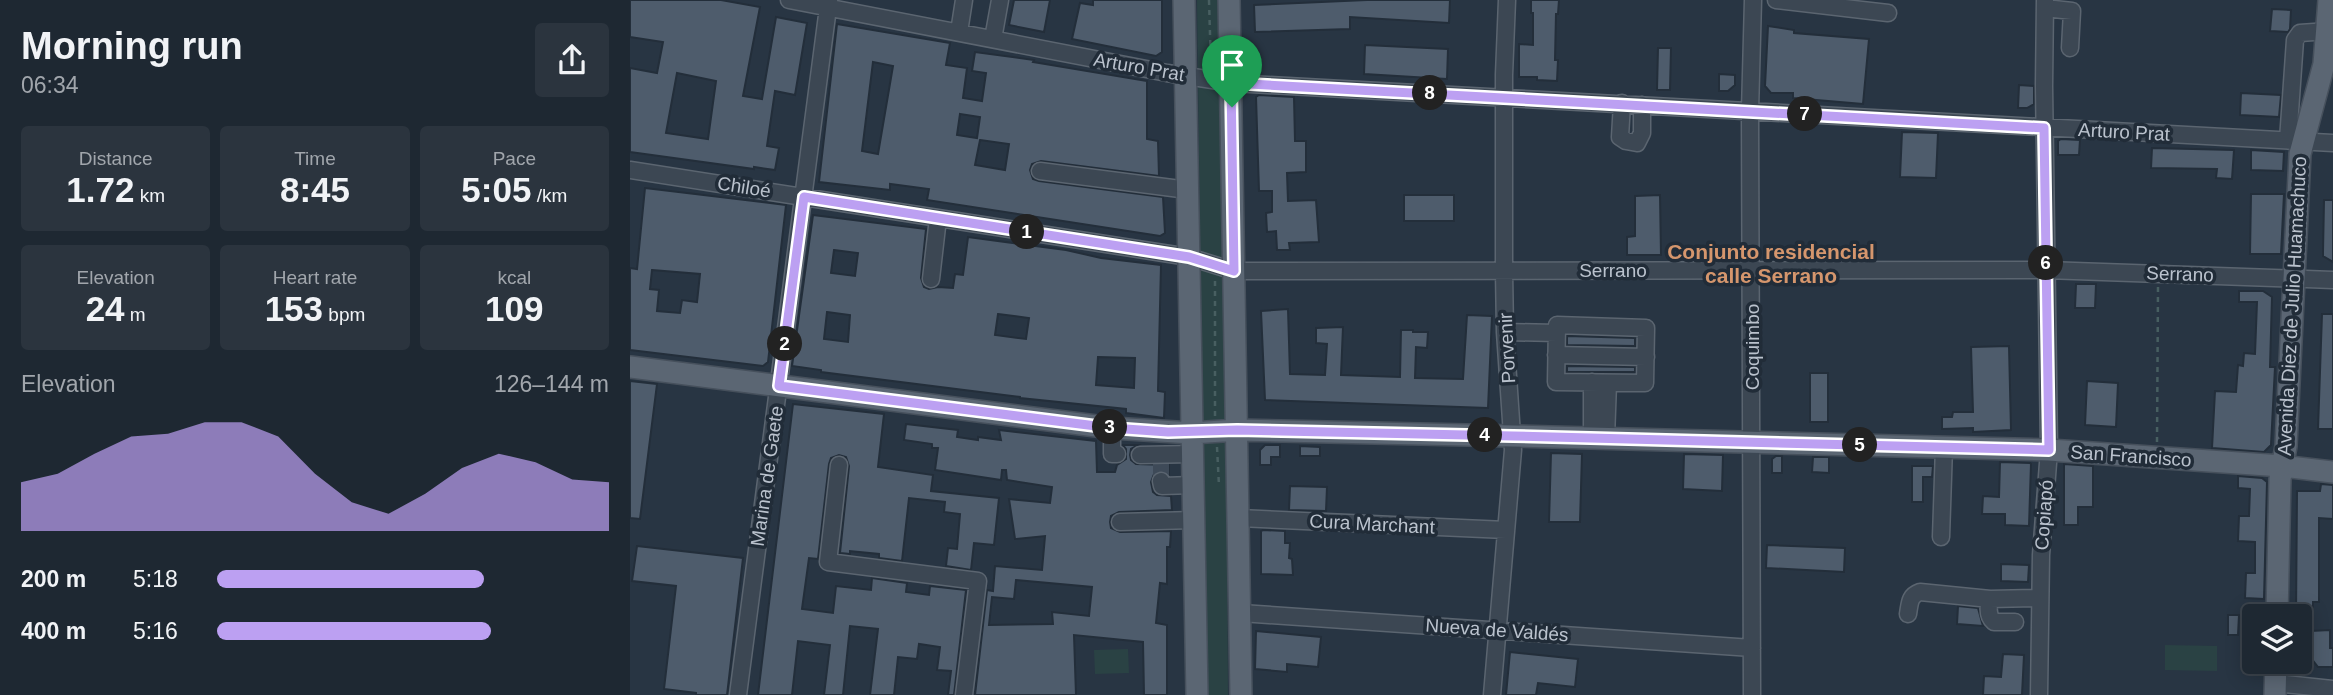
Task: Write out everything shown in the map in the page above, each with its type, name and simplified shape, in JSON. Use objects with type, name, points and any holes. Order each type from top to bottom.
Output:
[{"type":"main road","points":[[1184,0],[1197,695]]},
{"type":"main road","points":[[1229,0],[1241,695]]},
{"type":"main road","name":"Avenida Diez de Julio Huamachuco","points":[[2277,604],[2280,479],[2286,446],[2300,153],[2296,141],[2322,74],[2329,13]]},
{"type":"main road","name":"San Francisco","points":[[630,367],[1112,428],[1163,432],[1193,443],[1237,430],[1599,438],[2049,450],[2333,472]]},
{"type":"street","name":"Arturo Prat","points":[[789,0],[828,4],[993,39],[1231,83],[2333,143]]},
{"type":"street","points":[[959,32],[964,0]]},
{"type":"street","points":[[993,39],[1000,0]]},
{"type":"street","name":"Porvenir","points":[[1492,695],[1513,436],[1505,332],[1504,271],[1507,0]]},
{"type":"street","name":"Coquimbo","points":[[1752,695],[1750,111],[1753,0]]},
{"type":"street","points":[[1776,0],[1888,13]]},
{"type":"street","name":"Marina de Gaete","points":[[738,695],[828,4]]},
{"type":"street","points":[[2045,4],[2072,11],[2070,47]]},
{"type":"street","name":"Copiapó","points":[[2039,695],[2043,515],[2049,450],[2044,128],[2045,4]]},
{"type":"street","points":[[2296,141],[2295,40],[2300,33],[2329,13]]},
{"type":"street","points":[[1622,103],[1620,137],[1631,143],[1637,143],[1642,133],[1642,105]]},
{"type":"street","name":"Chiloé","points":[[630,170],[1189,257]]},
{"type":"street","points":[[1040,171],[1188,190]]},
{"type":"street","points":[[930,279],[938,218]]},
{"type":"street","name":"Serrano","points":[[1189,257],[1234,271],[2046,270],[2333,280]]},
{"type":"street","points":[[1556,325],[1646,328],[1645,383],[1556,382],[1557,333],[1556,325]]},
{"type":"street","points":[[1505,332],[1557,333]]},
{"type":"street","points":[[1556,355],[1646,357]]},
{"type":"street","points":[[1599,438],[1600,382]]},
{"type":"street","points":[[1112,428],[1112,454],[1117,454]]},
{"type":"street","points":[[1163,432],[1141,455],[1161,457],[1193,443]]},
{"type":"street","points":[[1941,537],[1944,447]]},
{"type":"street","points":[[839,465],[828,562],[978,581],[964,695]]},
{"type":"street","points":[[1161,481],[1162,486],[1193,485]]},
{"type":"street","name":"Cura Marchant","points":[[1238,518],[1506,530]]},
{"type":"street","points":[[1120,523],[1194,520]]},
{"type":"street","points":[[1908,614],[1910,600],[1920,592],[1990,599],[2040,598]]},
{"type":"street","points":[[1990,599],[1989,611],[1994,622],[2015,622]]},
{"type":"street","name":"Nueva de Valdés","points":[[1241,613],[1752,648]]},
{"type":"street","points":[[2275,680],[2333,689]]},
{"type":"path","points":[[2157,457],[2158,273]]},
{"type":"green space","points":[[1197,0],[1219,0],[1225,235],[1228,695],[1206,695]]},
{"type":"green space","points":[[2165,645],[2217,646],[2217,671],[2165,670]]},
{"type":"green space","points":[[1128,649],[1129,673],[1095,674],[1094,650]]},
{"type":"building","points":[[630,0],[721,0],[760,7],[743,96],[762,99],[776,17],[807,23],[795,95],[775,91],[767,146],[779,148],[775,170],[630,152],[630,68],[657,73],[663,42],[630,37]],"holes":[[[677,73],[716,81],[708,139],[666,133]]]},
{"type":"building","points":[[1014,0],[1050,0],[1044,32],[1009,25]]},
{"type":"building","points":[[1093,0],[1162,0],[1162,52],[1156,56],[1072,39],[1080,3],[1093,5]]},
{"type":"building","points":[[1367,0],[1450,0],[1449,23],[1350,17],[1350,29],[1255,32],[1254,5]]},
{"type":"building","points":[[1531,0],[1559,0],[1556,14],[1557,81],[1519,77],[1519,44],[1533,45]]},
{"type":"building","points":[[2272,9],[2291,10],[2288,32],[2270,31]]},
{"type":"building","points":[[837,24],[950,43],[946,65],[967,68],[963,98],[982,101],[986,73],[972,71],[975,52],[1147,81],[1147,139],[1158,141],[1159,176],[1041,161],[1032,164],[1030,170],[1033,179],[1039,181],[1163,197],[1165,233],[1160,236],[927,200],[929,189],[890,184],[890,190],[819,182]],"holes":[[[873,62],[893,66],[878,154],[862,151]],[[960,114],[980,117],[977,138],[957,135]],[[980,140],[1009,144],[1005,170],[975,165]]]},
{"type":"building","points":[[1768,26],[1794,30],[1794,33],[1869,39],[1863,104],[1793,98],[1793,93],[1771,93],[1765,86]]},
{"type":"building","points":[[1365,45],[1448,49],[1447,79],[1364,74]]},
{"type":"building","points":[[1658,48],[1671,48],[1670,90],[1657,90]]},
{"type":"building","points":[[1719,74],[1735,75],[1735,85],[1728,91],[1719,91]]},
{"type":"building","points":[[2019,85],[2034,86],[2034,104],[2027,108],[2018,108]]},
{"type":"building","points":[[2241,93],[2281,95],[2279,117],[2240,115]]},
{"type":"building","points":[[1256,97],[1294,97],[1295,141],[1306,141],[1306,172],[1287,173],[1288,201],[1316,200],[1319,242],[1289,243],[1290,250],[1277,250],[1276,231],[1267,232],[1266,213],[1272,212],[1272,191],[1259,191]]},
{"type":"building","points":[[1902,132],[1938,133],[1936,178],[1900,177]]},
{"type":"building","points":[[2080,140],[2079,155],[2058,155],[2058,141]]},
{"type":"building","points":[[2152,148],[2234,150],[2232,179],[2216,178],[2217,169],[2151,168]]},
{"type":"building","points":[[2251,150],[2284,152],[2283,171],[2251,170]]},
{"type":"building","points":[[645,188],[786,205],[768,362],[763,366],[630,350],[630,268],[637,269]],"holes":[[[652,270],[700,274],[697,302],[682,300],[680,313],[657,311],[659,290],[650,289]]]},
{"type":"building","points":[[2251,194],[2284,194],[2281,254],[2250,254]]},
{"type":"building","points":[[1404,195],[1454,195],[1454,221],[1404,221]]},
{"type":"building","points":[[1660,195],[1661,255],[1627,255],[1627,237],[1635,236],[1635,196]]},
{"type":"building","points":[[2324,200],[2333,200],[2333,262],[2323,256]]},
{"type":"building","points":[[813,215],[926,229],[921,278],[924,287],[929,289],[953,288],[955,274],[963,275],[968,237],[1161,265],[1158,391],[1165,392],[1164,418],[1126,413],[1126,409],[1020,398],[792,366]],"holes":[[[834,250],[858,253],[855,276],[831,273]],[[827,312],[850,315],[848,342],[824,339]],[[998,314],[1029,318],[1026,339],[995,335]],[[1098,357],[1135,358],[1134,388],[1096,385]]]},
{"type":"building","points":[[2076,284],[2096,284],[2095,308],[2075,308]]},
{"type":"building","points":[[2239,291],[2263,291],[2272,297],[2270,367],[2275,367],[2271,445],[2264,452],[2212,448],[2215,391],[2236,392],[2238,365],[2243,366],[2244,353],[2255,354],[2257,302],[2239,302]]},
{"type":"building","points":[[1288,309],[1290,374],[1325,375],[1327,344],[1316,343],[1316,328],[1343,327],[1341,375],[1400,377],[1401,330],[1413,330],[1428,332],[1427,348],[1416,347],[1415,378],[1463,379],[1467,315],[1492,316],[1488,408],[1265,400],[1261,311]]},
{"type":"building","points":[[2322,314],[2333,314],[2333,429],[2318,429]]},
{"type":"building","points":[[1567,336],[1635,338],[1635,346],[1567,345]]},
{"type":"building","points":[[2009,346],[2011,430],[1973,432],[1973,428],[1942,429],[1942,417],[1952,417],[1953,412],[1973,412],[1971,347]]},
{"type":"building","points":[[1567,366],[1635,367],[1635,372],[1567,372]]},
{"type":"building","points":[[1810,373],[1828,373],[1828,422],[1810,422]]},
{"type":"building","points":[[630,381],[657,384],[640,519],[630,518]]},
{"type":"building","points":[[2087,381],[2118,383],[2116,427],[2085,425]]},
{"type":"building","points":[[793,404],[884,414],[878,467],[933,475],[931,491],[999,498],[994,545],[974,543],[971,570],[946,566],[948,548],[957,549],[960,514],[944,512],[945,502],[909,498],[902,561],[879,558],[879,554],[850,551],[850,554],[840,553],[849,466],[846,457],[839,455],[831,458],[829,464],[818,559],[809,558],[802,609],[833,613],[836,586],[871,590],[872,578],[907,583],[906,592],[929,595],[930,586],[966,590],[954,695],[948,695],[951,671],[937,670],[940,647],[919,644],[917,659],[898,657],[894,695],[870,695],[878,629],[850,626],[843,695],[824,695],[830,645],[798,641],[792,695],[758,695]]},
{"type":"building","points":[[906,424],[958,430],[957,437],[978,440],[978,437],[1001,440],[999,430],[1096,441],[1097,472],[1115,472],[1117,465],[1126,459],[1123,445],[1138,445],[1131,449],[1130,455],[1136,464],[1169,465],[1169,474],[1158,471],[1151,482],[1153,492],[1157,495],[1171,496],[1172,510],[1119,512],[1111,516],[1110,522],[1111,528],[1120,532],[1171,531],[1170,547],[1167,547],[1167,584],[1160,583],[1156,623],[1167,625],[1167,695],[1144,695],[1143,642],[1074,635],[1076,695],[975,695],[987,590],[993,591],[995,566],[1042,570],[1045,536],[1015,539],[1009,499],[1050,503],[1052,487],[1007,480],[1006,470],[1002,470],[1001,480],[935,470],[938,448],[932,448],[932,444],[904,440]],"holes":[[[1016,580],[1092,587],[1089,616],[1052,612],[1053,624],[989,625],[992,597],[1014,599]]]},
{"type":"building","points":[[1265,445],[1280,445],[1280,457],[1271,457],[1271,465],[1260,465],[1260,450]]},
{"type":"building","points":[[1300,446],[1320,447],[1320,456],[1300,456]]},
{"type":"building","points":[[1551,453],[1582,454],[1580,522],[1549,522]]},
{"type":"building","points":[[1684,454],[1723,455],[1722,491],[1683,489]]},
{"type":"building","points":[[1782,456],[1782,473],[1772,473],[1772,459]]},
{"type":"building","points":[[1813,457],[1829,457],[1829,473],[1812,472]]},
{"type":"building","points":[[2000,462],[2031,464],[2029,526],[2005,525],[2005,514],[1982,514],[1983,496],[1999,497]]},
{"type":"building","points":[[2064,464],[2093,466],[2093,507],[2078,507],[2078,525],[2064,525]]},
{"type":"building","points":[[1912,466],[1933,466],[1932,477],[1923,477],[1923,502],[1912,502]]},
{"type":"building","points":[[2238,476],[2262,478],[2267,482],[2264,599],[2245,598],[2246,573],[2255,573],[2255,542],[2238,541],[2239,516],[2249,516],[2250,489],[2238,488]]},
{"type":"building","points":[[2321,484],[2333,485],[2333,519],[2319,518],[2319,602],[2313,602],[2312,615],[2312,604],[2296,604],[2297,491],[2320,491]]},
{"type":"building","points":[[1290,486],[1327,487],[1326,511],[1289,510]]},
{"type":"building","points":[[1263,530],[1285,531],[1285,543],[1290,543],[1289,558],[1292,559],[1293,575],[1261,574]]},
{"type":"building","points":[[1767,545],[1845,548],[1844,572],[1766,568]]},
{"type":"building","points":[[637,546],[743,558],[727,695],[696,695],[664,689],[676,586],[632,581]]},
{"type":"building","points":[[2001,564],[2029,565],[2028,582],[2001,581]]},
{"type":"building","points":[[1958,606],[1978,608],[1983,626],[1957,624]]},
{"type":"building","points":[[2228,615],[2239,615],[2238,635],[2228,635]]},
{"type":"building","points":[[2330,630],[2333,667],[2318,667],[2312,659],[2312,631]]},
{"type":"building","points":[[1256,631],[1321,637],[1318,667],[1287,664],[1287,672],[1255,669]]},
{"type":"building","points":[[1510,652],[1578,659],[1575,687],[1538,683],[1536,695],[1506,695]]},
{"type":"building","points":[[2003,654],[2024,655],[2022,695],[1983,695],[1984,676],[2001,677]]},
{"type":"tunnel","points":[[1161,460],[1161,481]]},
{"type":"district","name":"Conjunto residencial calle Serrano","points":[[1771,263]]},
{"type":"route","points":[[1231,83],[2044,128],[2049,450],[1237,430],[1163,432],[779,386],[804,197],[1189,257],[1234,271],[1232,107],[1231,83]]}]
